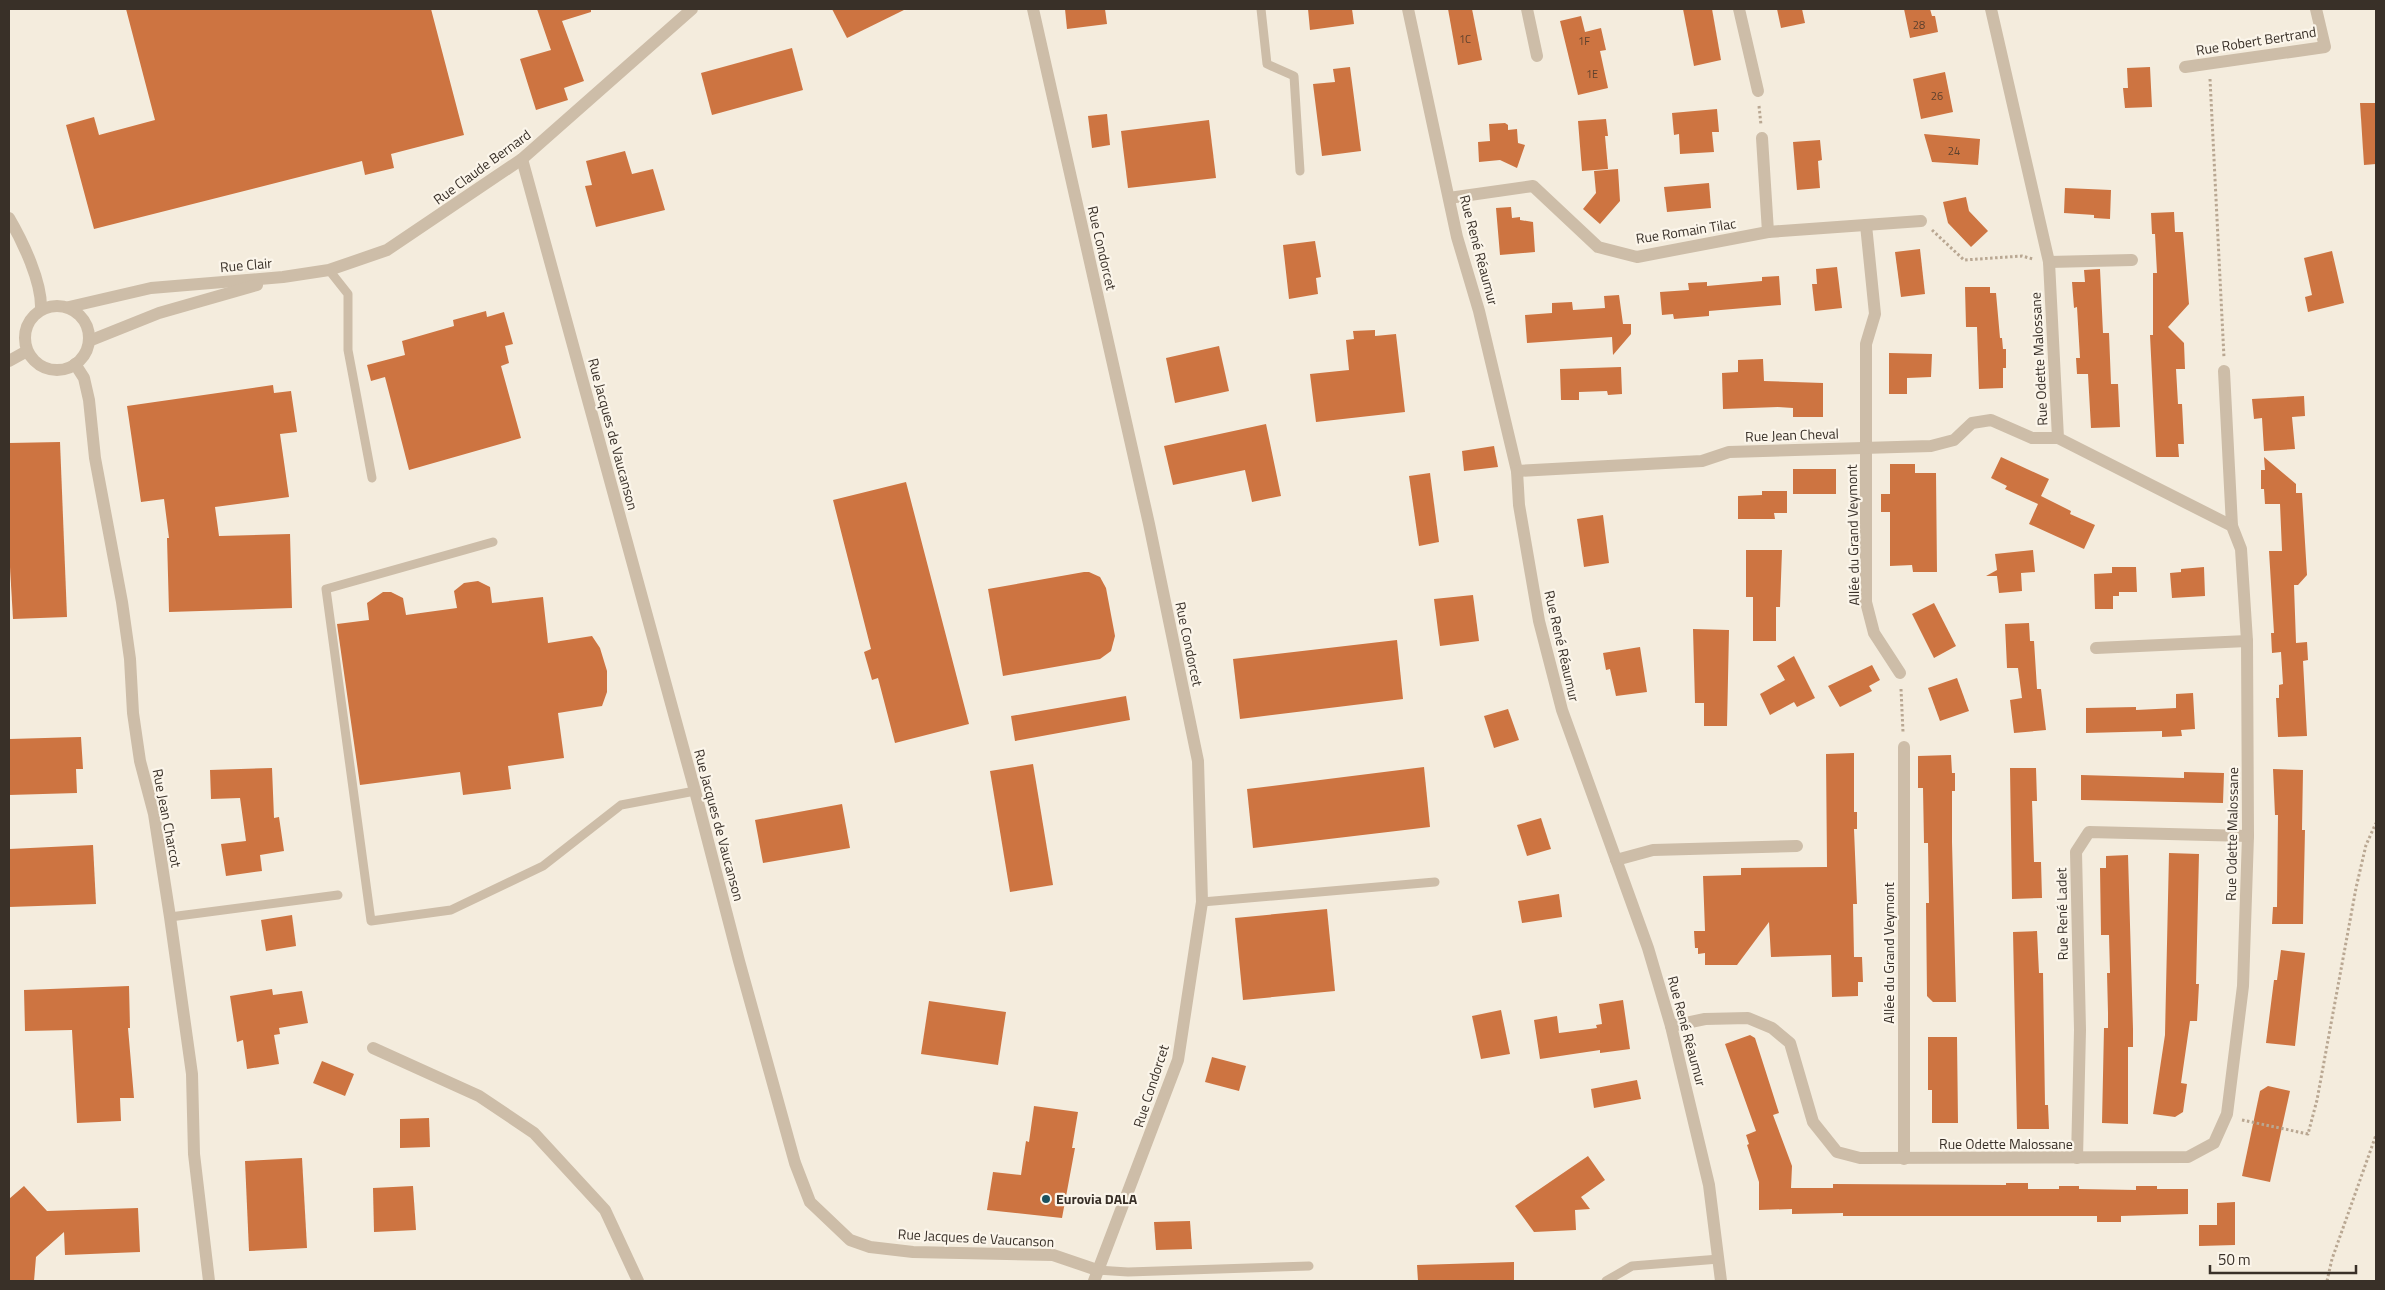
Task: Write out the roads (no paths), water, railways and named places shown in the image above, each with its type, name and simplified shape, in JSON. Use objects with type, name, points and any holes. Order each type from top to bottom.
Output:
[{"type":"street","name":"Rue Claude Bernard","points":[[284,277],[329,270],[387,250],[522,159],[692,9]]},
{"type":"street","name":"Rue Condorcet","points":[[1033,9],[1149,524],[1198,761],[1202,902],[1178,1060],[1139,1167],[1096,1276]]},
{"type":"street","name":"Rue René Réaumur","points":[[1408,9],[1457,237],[1481,320],[1516,471],[1519,505],[1539,621],[1562,710],[1648,948],[1671,1026],[1709,1185],[1721,1281]]},
{"type":"street","points":[[1528,9],[1537,56]]},
{"type":"street","points":[[1739,9],[1758,91]]},
{"type":"street","name":"Rue Odette Malossane","points":[[1671,1026],[1705,1020],[1748,1018],[1772,1028],[1790,1043],[1813,1122],[1837,1152],[1860,1158],[2188,1157],[2214,1143],[2227,1114],[2243,986],[2248,836],[2247,641],[2241,549],[2232,526],[2058,438],[2049,262],[1991,9]]},
{"type":"street","name":"Rue Robert Bertrand","points":[[2185,67],[2325,47],[2316,9]]},
{"type":"street","points":[[1762,138],[1768,232],[1921,221]]},
{"type":"street","name":"Rue Jacques de Vaucanson","points":[[522,159],[795,1163],[810,1202],[850,1240],[870,1247],[913,1252],[1053,1255],[1096,1276]]},
{"type":"street","name":"Rue Romain Tilac","points":[[1449,198],[1533,186],[1598,247],[1637,257],[1768,232]]},
{"type":"street","points":[[9,218],[34,275],[41,299],[41,309]]},
{"type":"street","name":"Allée du Grand Veymont","points":[[1866,225],[1875,314],[1866,344],[1866,602],[1874,632],[1900,673]]},
{"type":"street","points":[[2049,262],[2132,260]]},
{"type":"street","name":"Rue Clair","points":[[69,308],[151,288],[284,277]]},
{"type":"street","name":"Rue Clair","points":[[89,341],[159,313],[284,277]]},
{"type":"street","points":[[59,305],[69,308],[80,315],[87,327],[89,341],[82,358],[65,369],[54,370],[43,367],[34,361],[28,352],[25,342],[28,323],[41,309],[59,305]]},
{"type":"street","points":[[9,361],[28,352]]},
{"type":"street","name":"Rue Jean Charcot","points":[[75,364],[84,378],[89,400],[95,458],[122,602],[130,659],[133,714],[140,761],[154,814],[170,916],[192,1074],[194,1154],[210,1281]]},
{"type":"street","points":[[2224,371],[2232,526]]},
{"type":"street","name":"Rue Jean Cheval","points":[[1516,471],[1702,461],[1729,452],[1931,446],[1954,440],[1972,423],[1991,420],[2032,438],[2058,438]]},
{"type":"street","points":[[2096,648],[2247,641]]},
{"type":"street","name":"Allée du Grand Veymont","points":[[1904,747],[1904,1159]]},
{"type":"street","name":"Rue René Ladet","points":[[2077,1158],[2080,1030],[2076,852],[2089,832],[2248,836]]},
{"type":"street","points":[[1616,860],[1653,850],[1797,846]]},
{"type":"street","points":[[373,1048],[479,1096],[534,1133],[605,1210],[638,1281]]},
{"type":"lane","points":[[1260,9],[1267,64],[1294,76],[1300,171]]},
{"type":"lane","points":[[329,270],[348,294],[348,350],[372,478]]},
{"type":"lane","points":[[492,542],[326,589],[371,921],[451,910],[543,866],[621,805],[695,791]]},
{"type":"lane","points":[[1202,902],[1434,882]]},
{"type":"lane","points":[[170,916],[338,895]]},
{"type":"lane","points":[[1606,1281],[1632,1266],[1719,1259]]},
{"type":"lane","points":[[1096,1276],[1128,1272],[1310,1266]]},
{"type":"place","name":"Eurovia DALA","points":[[1046,1199]]}]
